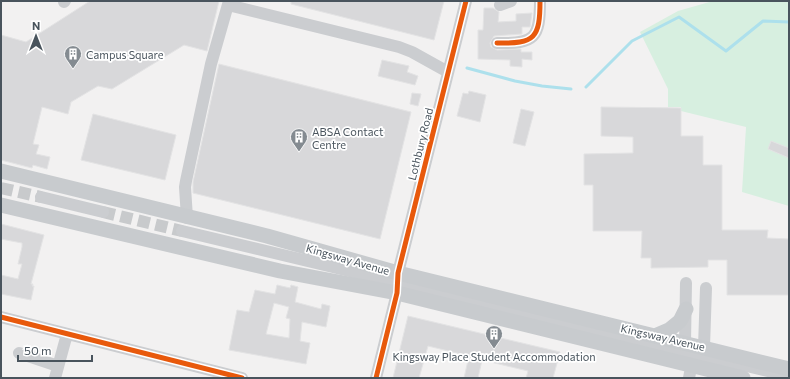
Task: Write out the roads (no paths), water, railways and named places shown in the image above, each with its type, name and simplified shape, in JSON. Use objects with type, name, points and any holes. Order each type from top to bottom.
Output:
[{"type":"main road","name":"Kingsway Avenue","points":[[1,171],[185,224],[267,236],[397,283],[693,356],[789,368]]},
{"type":"main road","name":"Kingsway Avenue","points":[[1,205],[280,272],[397,283],[655,336],[693,356],[743,378]]},
{"type":"main road","points":[[655,336],[669,330],[680,322],[686,310]]},
{"type":"street","name":"Lothbury Road","points":[[376,378],[397,283],[466,1]]},
{"type":"street","points":[[497,43],[518,44],[532,37],[536,33],[540,21],[540,1]]},
{"type":"street","points":[[185,224],[186,181],[211,64],[228,3],[399,47],[412,52],[448,72]]},
{"type":"street","points":[[41,197],[103,212]]},
{"type":"street","points":[[686,283],[686,310],[693,356]]},
{"type":"street","points":[[693,356],[706,288]]},
{"type":"street","points":[[1,317],[242,378]]},
{"type":"street","points":[[55,378],[67,334]]},
{"type":"street","points":[[19,353],[58,366]]},
{"type":"street","points":[[693,356],[789,376]]},
{"type":"waterway","points":[[586,87],[632,41],[679,17],[726,51],[763,21],[789,22]]},
{"type":"waterway","points":[[467,68],[515,81],[571,89]]},
{"type":"tunnel","points":[[1,188],[41,197]]},
{"type":"tunnel","points":[[103,212],[182,231]]},
{"type":"place","name":"Campus Square","points":[[73,69]]},
{"type":"place","name":"ABSA Contact Centre","points":[[299,152]]},
{"type":"place","name":"Kingsway Place Student Accommodation","points":[[494,349]]}]
